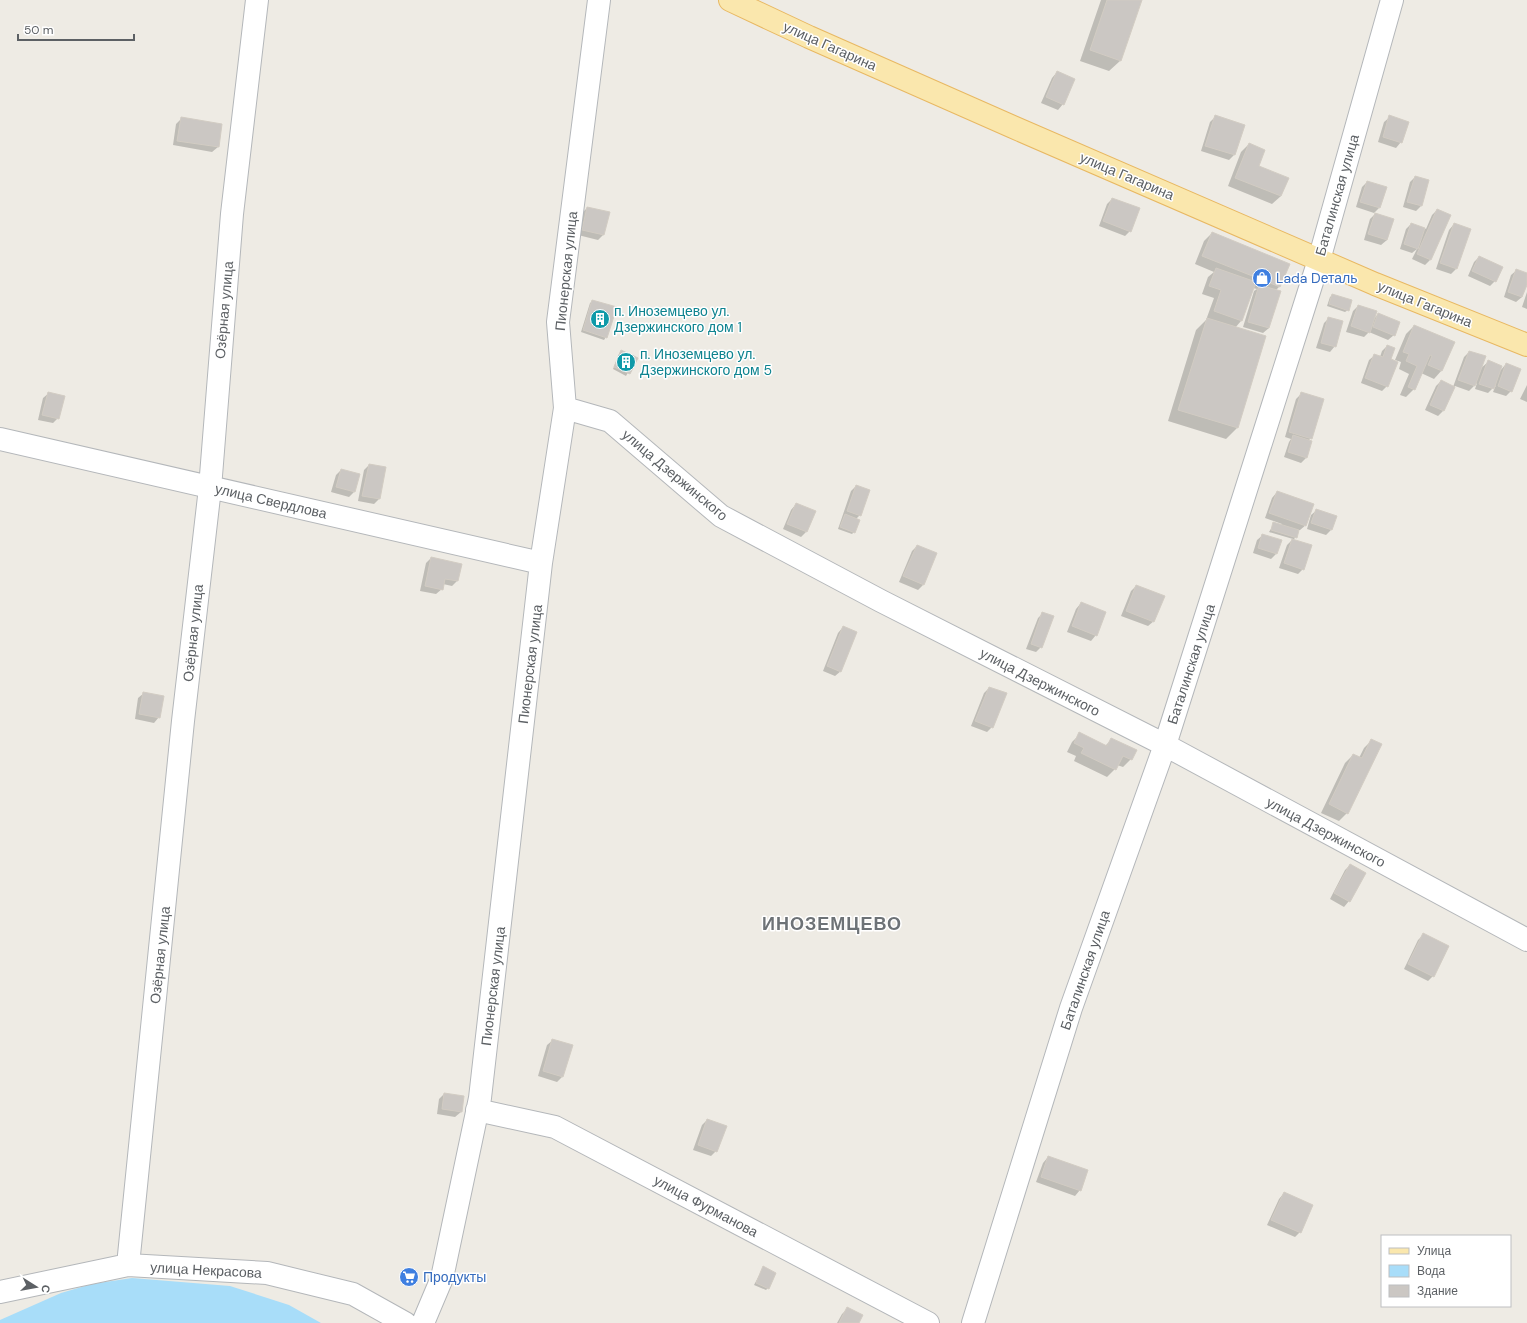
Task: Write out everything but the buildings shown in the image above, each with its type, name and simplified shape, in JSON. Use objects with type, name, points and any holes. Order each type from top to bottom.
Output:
[{"type":"main road","name":"улица Гагарина","points":[[730,0],[809,37],[1319,260],[1527,346]]},
{"type":"street","name":"Озёрная улица","points":[[128,1265],[183,721],[210,488],[232,214],[257,0]]},
{"type":"street","name":"Пионерская улица","points":[[423,1323],[442,1278],[480,1098],[541,563],[565,408],[558,322],[599,0]]},
{"type":"street","name":"Баталинская улица","points":[[972,1323],[1071,1008],[1165,745],[1319,260],[1392,0]]},
{"type":"street","name":"улица Дзержинского","points":[[565,408],[610,421],[721,516],[881,601],[1165,745],[1527,940]]},
{"type":"street","name":"улица Свердлова","points":[[0,439],[541,563]]},
{"type":"street","name":"улица Фурманова","points":[[477,1110],[556,1127],[928,1323]]},
{"type":"street","name":"улица Некрасова","points":[[0,1292],[128,1265],[267,1272],[353,1294],[405,1323]]},
{"type":"water","points":[[132,1278],[230,1286],[289,1305],[321,1323],[0,1323],[0,1320],[61,1293],[92,1284]]},
{"type":"place","name":"Lada Dеталь","points":[[1262,278]]},
{"type":"place","name":"п. Иноземцево ул. Дзержинского дом 1","points":[[600,319]]},
{"type":"place","name":"п. Иноземцево ул. Дзержинского дом 5","points":[[626,362]]},
{"type":"place","name":"Продукты","points":[[409,1277]]},
{"type":"district","name":"ИНОЗЕМЦЕВО","points":[[832,924]]}]
